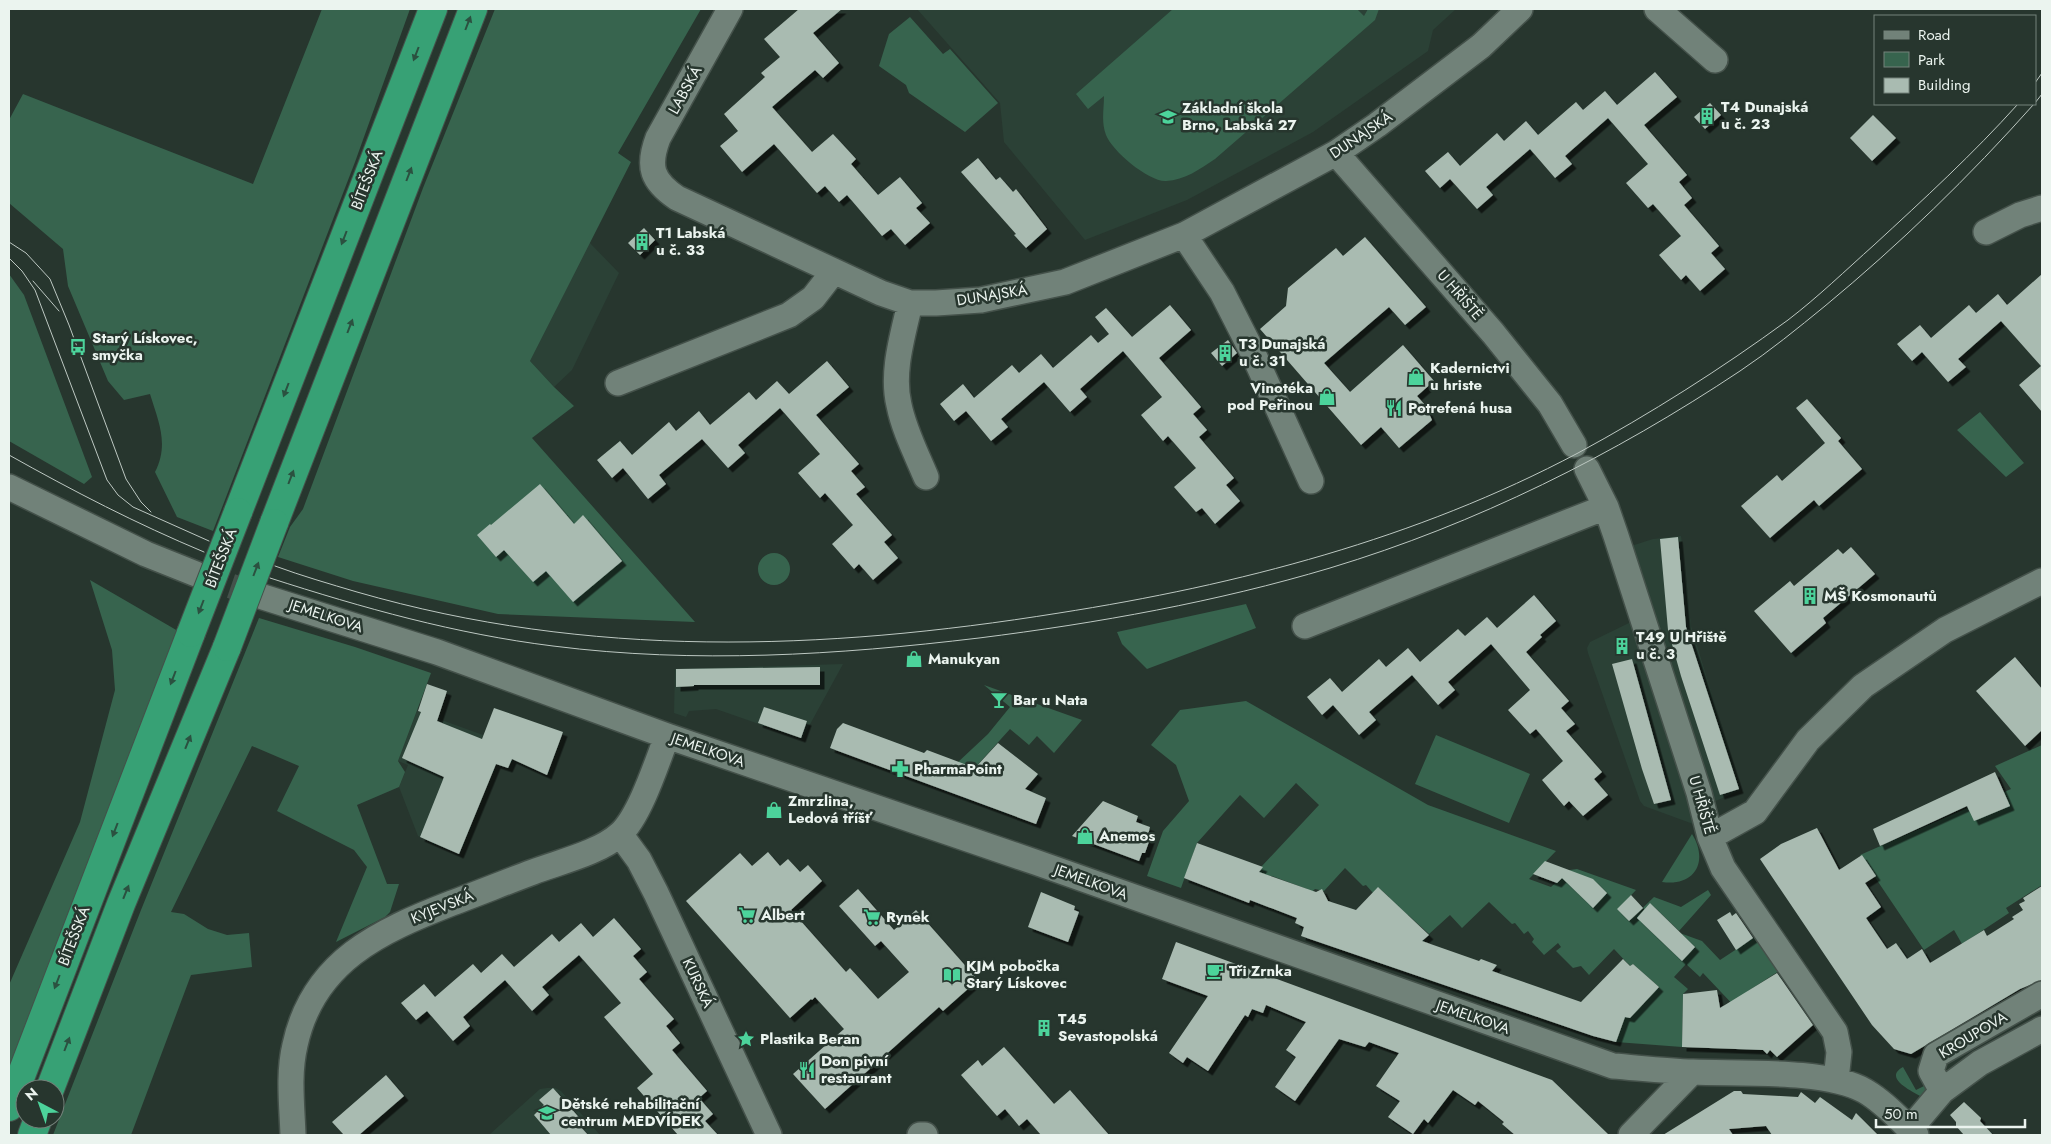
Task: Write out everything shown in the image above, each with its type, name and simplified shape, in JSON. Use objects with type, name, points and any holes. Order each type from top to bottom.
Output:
[{"type":"highway","name":"BÍTEŠSKÁ","points":[[9,1108],[433,9]]},
{"type":"highway","points":[[54,1079],[121,904],[226,648],[473,9]]},
{"type":"street","name":"LABSKÁ","points":[[653,175],[652,153],[658,138],[730,9]]},
{"type":"street","name":"DUNAJSKÁ","points":[[653,175],[666,190],[677,198],[881,293],[910,303],[982,300],[1065,282],[1184,235],[1336,153],[1377,125],[1481,46],[1520,9]]},
{"type":"street","points":[[1657,9],[1715,60]]},
{"type":"street","name":"U HŘIŠTĚ","points":[[1336,153],[1545,397],[1574,445]]},
{"type":"street","points":[[1986,232],[2027,212],[2042,208]]},
{"type":"street","points":[[1184,235],[1222,292],[1252,351],[1311,481]]},
{"type":"street","points":[[618,383],[789,315],[813,298],[834,271]]},
{"type":"street","points":[[910,303],[896,385],[898,404],[904,424],[926,477]]},
{"type":"street","name":"U HŘIŠTĚ","points":[[1587,469],[1606,507],[1676,720],[1710,837],[1723,868],[1835,1032],[1839,1052],[1836,1080]]},
{"type":"street","points":[[9,487],[146,554],[196,574]]},
{"type":"street","points":[[1305,626],[1606,507]]},
{"type":"street","points":[[1710,837],[1755,812],[1808,740],[1863,686],[1945,630],[2042,581]]},
{"type":"street","name":"JEMELKOVA","points":[[263,597],[437,652],[667,736],[1027,859],[1613,1066],[1692,1072],[1796,1075],[1836,1080],[1864,1090],[1878,1100],[1913,1132]]},
{"type":"street","name":"KYJEVSKÁ","points":[[292,1135],[292,1076],[296,1038],[311,1002],[328,977],[341,963],[369,940],[389,929],[591,850],[620,834],[630,822],[667,736]]},
{"type":"street","name":"KURSKÁ","points":[[620,834],[640,860],[768,1135]]},
{"type":"street","name":"KROUPOVA","points":[[1942,1091],[1931,1070],[1936,1055],[2042,994]]},
{"type":"street","name":"KROUPOVA","points":[[1913,1132],[1942,1091],[1980,1063],[2042,1029]]},
{"type":"street","points":[[1631,1135],[1692,1072]]},
{"type":"street","points":[[920,1135],[925,1135]]},
{"type":"shaded area","name":"Základní škola Brno, Labská 27","points":[[917,9],[1456,9],[1433,30],[1428,51],[1313,132],[1187,200],[1085,240],[1004,142],[1000,103]]},
{"type":"shaded area","points":[[589,242],[619,273],[572,370],[554,387],[530,361]]},
{"type":"shaded area","points":[[1681,536],[1691,626],[1741,790],[1711,803],[1628,547],[1653,539]]},
{"type":"shaded area","points":[[1631,622],[1696,825],[1644,806],[1640,801],[1588,653],[1587,648],[1590,642]]},
{"type":"shaded area","points":[[843,664],[802,739],[716,709],[689,711],[686,717],[674,713],[675,669]]},
{"type":"shaded area","points":[[417,711],[483,735],[438,844],[418,836],[399,787],[408,765],[398,761]]},
{"type":"shaded area","name":"Dětské rehabilitační centrum MEDVÍDEK","points":[[555,1088],[561,1091],[600,1135],[489,1135],[540,1089]]},
{"type":"green space","points":[[322,9],[410,9],[355,162],[213,531],[177,517],[155,472],[159,462],[162,443],[159,424],[150,394],[124,400],[108,381],[68,286],[63,249],[9,203],[9,120],[23,94],[253,184]]},
{"type":"green space","points":[[495,9],[701,9],[618,153],[631,162],[530,361],[574,406],[532,438],[695,622],[498,614],[353,581],[278,557],[290,527],[303,509],[423,188]]},
{"type":"green space","points":[[1173,9],[1357,9],[1364,16],[1368,9],[1379,9],[1375,20],[1215,159],[1186,176],[1166,181],[1159,180],[1141,171],[1123,157],[1110,142],[1104,125],[1104,96],[1088,109],[1076,94]]},
{"type":"green space","points":[[910,17],[943,54],[950,49],[998,103],[965,132],[909,93],[906,85],[879,66],[889,34]]},
{"type":"green space","points":[[9,274],[24,295],[92,477],[84,484],[9,441]]},
{"type":"green space","points":[[1980,412],[2024,463],[2006,477],[1957,430]]},
{"type":"green space","points":[[774,553],[780,554],[785,558],[789,563],[789,575],[785,580],[780,584],[774,585],[768,584],[763,580],[759,575],[758,569],[759,563],[763,558],[768,554]]},
{"type":"green space","points":[[90,580],[178,631],[9,1072],[9,985],[80,822],[115,690],[112,650]]},
{"type":"green space","points":[[1246,604],[1256,628],[1147,669],[1122,644],[1117,632]]},
{"type":"green space","points":[[259,618],[355,647],[431,673],[398,761],[405,772],[399,787],[357,805],[387,884],[399,884],[390,912],[385,917],[336,942],[367,867],[354,850],[277,811],[299,766],[252,746],[171,912],[184,914],[208,929],[227,935],[249,933],[252,967],[191,975],[131,1135],[53,1135],[55,1129],[65,1129],[65,1104]]},
{"type":"green space","points":[[984,685],[1082,720],[1054,753],[1037,736],[1029,745],[1010,729],[972,771],[956,764],[988,734],[1010,707]]},
{"type":"green space","points":[[1246,701],[1428,805],[1556,851],[1529,879],[1551,887],[1570,870],[1577,869],[1636,890],[1618,909],[1629,921],[1654,897],[1681,907],[1708,890],[1711,895],[1679,931],[1650,903],[1677,932],[1702,941],[1720,960],[1755,937],[1779,971],[1748,991],[1738,1010],[1703,973],[1700,977],[1686,964],[1674,977],[1688,989],[1683,994],[1682,1047],[1616,1042],[1625,1017],[1630,1018],[1659,987],[1633,964],[1630,966],[1614,949],[1589,975],[1581,966],[1573,968],[1556,951],[1561,947],[1558,943],[1544,955],[1532,942],[1534,939],[1528,931],[1524,934],[1515,923],[1512,924],[1489,902],[1462,928],[1450,915],[1429,934],[1408,915],[1393,929],[1389,897],[1379,888],[1373,893],[1345,868],[1324,891],[1315,889],[1303,900],[1307,889],[1272,876],[1259,875],[1261,867],[1319,805],[1296,783],[1264,818],[1240,795],[1197,843],[1181,888],[1147,876],[1163,831],[1189,801],[1176,765],[1151,745],[1180,710]]},
{"type":"green space","points":[[1436,735],[1530,774],[1509,823],[1415,784]]},
{"type":"green space","points":[[2042,745],[2042,885],[2006,908],[2009,913],[1962,944],[1954,930],[1924,950],[1860,855],[2011,789],[1995,766]]},
{"type":"green space","points":[[1692,834],[1699,854],[1696,870],[1683,880],[1662,882]]},
{"type":"green space","points":[[1903,1067],[1916,1090],[1926,1085],[1931,1088],[1923,1098],[1898,1081],[1897,1072]]},
{"type":"building","points":[[799,9],[842,9],[813,33],[839,63],[823,78],[815,70],[772,107],[812,152],[833,134],[856,159],[851,164],[878,195],[900,177],[922,203],[916,208],[930,223],[905,245],[891,229],[882,236],[847,195],[839,202],[825,186],[817,193],[774,144],[742,172],[720,146],[738,131],[724,114],[765,77],[761,73],[780,57],[764,39]]},
{"type":"building","points":[[1655,72],[1677,97],[1644,125],[1687,175],[1679,182],[1692,198],[1684,205],[1719,246],[1711,253],[1725,269],[1700,291],[1686,275],[1681,280],[1659,255],[1681,236],[1653,204],[1648,208],[1626,183],[1648,164],[1608,118],[1565,156],[1572,164],[1555,178],[1530,149],[1486,187],[1493,195],[1477,209],[1450,179],[1440,188],[1425,171],[1448,152],[1460,166],[1497,133],[1504,141],[1526,121],[1538,135],[1576,102],[1583,110],[1605,91],[1617,105]]},
{"type":"building","name":"T4 Dunajská u č. 23","points":[[1710,103],[1721,115],[1705,129],[1694,117]]},
{"type":"building","points":[[1873,115],[1896,138],[1872,161],[1850,138]]},
{"type":"building","points":[[978,158],[996,180],[1000,177],[1013,192],[1016,189],[1047,229],[1026,248],[961,172]]},
{"type":"building","name":"T1 Labská u č. 33","points":[[644,228],[655,240],[640,255],[628,243]]},
{"type":"building","points":[[1365,237],[1426,307],[1405,325],[1389,307],[1324,363],[1350,392],[1403,345],[1434,381],[1417,396],[1425,405],[1432,420],[1399,448],[1381,427],[1361,445],[1260,329],[1286,306],[1288,288],[1336,248],[1343,256]]},
{"type":"building","points":[[2042,274],[2042,412],[2019,385],[2041,366],[2001,321],[1958,359],[1966,367],[1948,382],[1922,352],[1912,361],[1897,344],[1920,325],[1931,338],[1969,305],[1976,313],[1998,294],[2007,305]]},
{"type":"building","points":[[1170,305],[1191,330],[1159,358],[1201,407],[1193,414],[1207,430],[1199,437],[1234,478],[1226,485],[1240,501],[1215,524],[1202,508],[1196,512],[1174,487],[1196,468],[1168,436],[1163,441],[1141,415],[1162,397],[1123,351],[1080,389],[1087,397],[1070,412],[1044,382],[1001,419],[1008,427],[991,441],[966,411],[954,421],[940,404],[963,384],[974,398],[1012,365],[1019,373],[1041,354],[1053,368],[1091,335],[1098,343],[1109,334],[1095,317],[1106,308],[1132,337]]},
{"type":"building","name":"T3 Dunajská u č. 31","points":[[1228,340],[1237,353],[1222,366],[1211,353]]},
{"type":"building","points":[[827,361],[849,387],[816,415],[859,464],[851,471],[865,487],[856,494],[892,535],[884,542],[898,558],[873,580],[859,564],[854,569],[832,544],[853,525],[825,493],[820,498],[798,473],[820,454],[780,408],[738,445],[745,453],[728,468],[702,439],[659,475],[666,484],[648,499],[623,468],[612,478],[597,460],[620,441],[632,455],[669,422],[676,431],[699,411],[710,425],[749,392],[756,400],[777,381],[789,394]]},
{"type":"building","points":[[1807,399],[1841,438],[1838,441],[1862,469],[1819,506],[1814,500],[1770,538],[1741,506],[1777,475],[1782,481],[1825,443],[1796,408]]},
{"type":"building","points":[[540,484],[574,524],[583,515],[622,561],[573,602],[546,571],[533,582],[504,550],[496,557],[477,535]]},
{"type":"building","points":[[1678,537],[1686,627],[1739,789],[1720,795],[1668,630],[1660,539]]},
{"type":"building","name":"MŠ Kosmonautů","points":[[1851,547],[1875,574],[1823,618],[1826,623],[1791,653],[1754,611],[1790,581],[1794,586],[1838,549],[1843,554]]},
{"type":"building","points":[[1534,595],[1556,621],[1540,635],[1542,637],[1526,652],[1569,701],[1561,708],[1575,724],[1566,731],[1602,772],[1594,779],[1608,795],[1583,816],[1569,801],[1564,806],[1542,780],[1563,761],[1536,729],[1530,734],[1508,710],[1530,690],[1491,644],[1448,682],[1455,690],[1438,705],[1412,675],[1369,712],[1376,720],[1359,735],[1333,705],[1322,715],[1307,697],[1330,678],[1342,692],[1379,659],[1386,667],[1408,648],[1420,662],[1458,629],[1465,636],[1487,617],[1497,628]]},
{"type":"building","points":[[2015,657],[2042,689],[2042,730],[2025,746],[1976,691]]},
{"type":"building","points":[[1632,659],[1671,800],[1654,804],[1612,664]]},
{"type":"building","points":[[820,667],[820,685],[694,685],[676,687],[676,669]]},
{"type":"building","points":[[427,684],[447,691],[437,721],[482,739],[494,708],[563,732],[547,775],[512,759],[508,768],[496,764],[459,854],[420,837],[444,777],[402,758],[421,712],[418,711]]},
{"type":"building","points":[[764,707],[807,721],[801,738],[758,723]]},
{"type":"building","points":[[843,723],[924,753],[927,750],[975,768],[998,743],[1038,774],[1025,789],[1046,798],[1036,824],[830,748],[837,729]]},
{"type":"building","points":[[1995,772],[2010,806],[1974,821],[1967,806],[1880,846],[1873,829]]},
{"type":"building","points":[[1103,801],[1138,816],[1136,822],[1150,827],[1148,835],[1151,836],[1145,853],[1142,853],[1139,861],[1072,836]]},
{"type":"building","points":[[1817,828],[1839,870],[1862,855],[1876,876],[1865,883],[1881,907],[1866,918],[1887,949],[1896,943],[1907,959],[1922,949],[1930,963],[1984,930],[1987,936],[2014,919],[2012,917],[2023,910],[2019,904],[2025,901],[2023,898],[2042,886],[2042,980],[2020,989],[1911,1054],[1894,1049],[1872,1025],[1760,859],[1781,844]]},
{"type":"building","points":[[1197,843],[1263,867],[1259,872],[1316,892],[1322,889],[1328,901],[1356,910],[1378,887],[1429,935],[1422,941],[1479,961],[1481,959],[1497,965],[1492,971],[1581,1002],[1623,959],[1630,966],[1633,964],[1659,987],[1630,1018],[1625,1017],[1616,1042],[1593,1036],[1301,936],[1304,927],[1295,923],[1297,918],[1250,900],[1249,903],[1184,878]]},
{"type":"building","points":[[768,852],[780,866],[788,859],[800,872],[808,865],[822,881],[791,910],[846,972],[850,968],[878,999],[909,972],[881,941],[875,946],[839,906],[858,889],[894,930],[916,910],[978,980],[943,1011],[939,1007],[825,1109],[793,1074],[844,1029],[815,997],[790,1018],[686,901],[740,853],[752,866]]},
{"type":"building","points":[[1545,861],[1593,879],[1607,893],[1593,908],[1562,878],[1557,883],[1533,874]]},
{"type":"building","points":[[1041,892],[1075,906],[1074,910],[1079,912],[1068,942],[1028,927]]},
{"type":"building","points":[[1631,895],[1643,908],[1629,921],[1617,909]]},
{"type":"building","points":[[1650,903],[1695,947],[1682,961],[1637,918]]},
{"type":"building","points":[[1730,912],[1732,916],[1736,913],[1753,938],[1736,950],[1717,920]]},
{"type":"building","points":[[614,918],[641,949],[633,956],[647,972],[639,979],[674,1019],[666,1026],[680,1043],[672,1050],[707,1091],[699,1098],[713,1114],[705,1121],[718,1135],[678,1135],[637,1088],[653,1074],[604,1017],[621,1003],[579,955],[542,987],[549,995],[532,1011],[505,980],[463,1017],[470,1026],[453,1041],[427,1011],[416,1020],[401,1003],[424,984],[435,997],[473,964],[481,973],[502,954],[514,967],[552,934],[559,942],[581,923],[593,937]]},
{"type":"building","points":[[1176,942],[1552,1080],[1609,1135],[1515,1135],[1502,1124],[1504,1122],[1478,1101],[1475,1105],[1453,1090],[1428,1123],[1424,1119],[1413,1134],[1388,1117],[1400,1101],[1376,1086],[1399,1053],[1369,1042],[1365,1047],[1339,1039],[1295,1101],[1275,1087],[1296,1057],[1286,1050],[1306,1022],[1266,1005],[1263,1013],[1252,1009],[1248,1017],[1245,1015],[1208,1071],[1187,1057],[1183,1063],[1169,1053],[1208,996],[1162,979]]},
{"type":"building","points":[[1777,973],[1813,1025],[1777,1057],[1770,1050],[1767,1054],[1763,1050],[1682,1047],[1683,994],[1717,990],[1720,1008]]},
{"type":"building","points":[[1004,1047],[1054,1104],[1070,1090],[1109,1135],[1041,1135],[1027,1119],[1019,1126],[1005,1109],[997,1116],[961,1075],[978,1060],[982,1066]]},
{"type":"building","points":[[386,1075],[404,1096],[359,1135],[344,1135],[332,1122]]},
{"type":"building","points":[[553,1088],[583,1122],[579,1125],[588,1135],[551,1135],[534,1115],[544,1105],[539,1100]]},
{"type":"building","points":[[1734,1091],[1741,1091],[1743,1094],[1798,1097],[1801,1092],[1815,1103],[1820,1097],[1852,1120],[1856,1113],[1878,1135],[1772,1135],[1766,1126],[1729,1129],[1733,1135],[1663,1135]]},
{"type":"building","points":[[1964,1102],[1981,1118],[1980,1121],[1993,1135],[1964,1135],[1956,1126],[1956,1122],[1950,1115]]},
{"type":"tunnel","points":[[196,574],[263,597]]},
{"type":"tram line","points":[[2036,82],[2042,73]]},
{"type":"tram line","points":[[2036,102],[2042,94]]},
{"type":"tram line","points":[[275,566],[357,592],[444,614],[531,629],[619,638],[706,642],[794,641],[970,626],[1126,602],[1259,573],[1325,555],[1390,534],[1454,510],[1517,483],[1578,453],[1658,407],[1737,356],[1810,302],[1930,193],[1984,141],[2017,105]]},
{"type":"tram line","points":[[270,578],[410,619],[481,635],[606,652],[713,656],[819,653],[979,638],[1068,626],[1156,610],[1287,580],[1384,550],[1491,508],[1593,459],[1692,402],[1762,356],[1853,283],[1933,209],[2033,105]]},
{"type":"tram line","points":[[9,242],[26,253],[50,279],[126,479],[141,502],[151,512]]},
{"type":"tram line","points":[[9,258],[22,271],[35,290],[107,480],[118,495],[133,507],[209,541]]},
{"type":"tram line","points":[[33,281],[59,311]]},
{"type":"tram line","points":[[9,455],[105,506],[204,552]]},
{"type":"place","name":"T4 Dunajská u č. 23","points":[[1707,116]]},
{"type":"place","name":"Základní škola Brno, Labská 27","points":[[1168,117]]},
{"type":"place","name":"T1 Labská u č. 33","points":[[642,242]]},
{"type":"place","name":"Starý Lískovec, smyčka","points":[[78,347]]},
{"type":"place","name":"T3 Dunajská u č. 31","points":[[1225,353]]},
{"type":"place","name":"Kadernictvi u hriste","points":[[1416,377]]},
{"type":"place","name":"Vinotéka pod Peřinou","points":[[1327,397]]},
{"type":"place","name":"Potrefená husa","points":[[1394,408]]},
{"type":"place","name":"MŠ Kosmonautů","points":[[1810,596]]},
{"type":"place","name":"T49 U Hřiště u č. 3","points":[[1622,646]]},
{"type":"place","name":"Manukyan","points":[[914,659]]},
{"type":"place","name":"Bar u Nata","points":[[999,700]]},
{"type":"place","name":"PharmaPoint","points":[[900,769]]},
{"type":"place","name":"Zmrzlina, Ledová tříšť","points":[[774,810]]},
{"type":"place","name":"Anemos","points":[[1085,836]]},
{"type":"place","name":"Albert","points":[[747,915]]},
{"type":"place","name":"Rynek","points":[[872,917]]},
{"type":"place","name":"Tři Zrnka","points":[[1215,971]]},
{"type":"place","name":"KJM pobočka Starý Lískovec","points":[[952,975]]},
{"type":"place","name":"T45 Sevastopolská","points":[[1044,1028]]},
{"type":"place","name":"Plastika Beran","points":[[746,1039]]},
{"type":"place","name":"Don pivní restaurant","points":[[807,1070]]},
{"type":"place","name":"Dětské rehabilitační centrum MEDVÍDEK","points":[[547,1113]]}]
